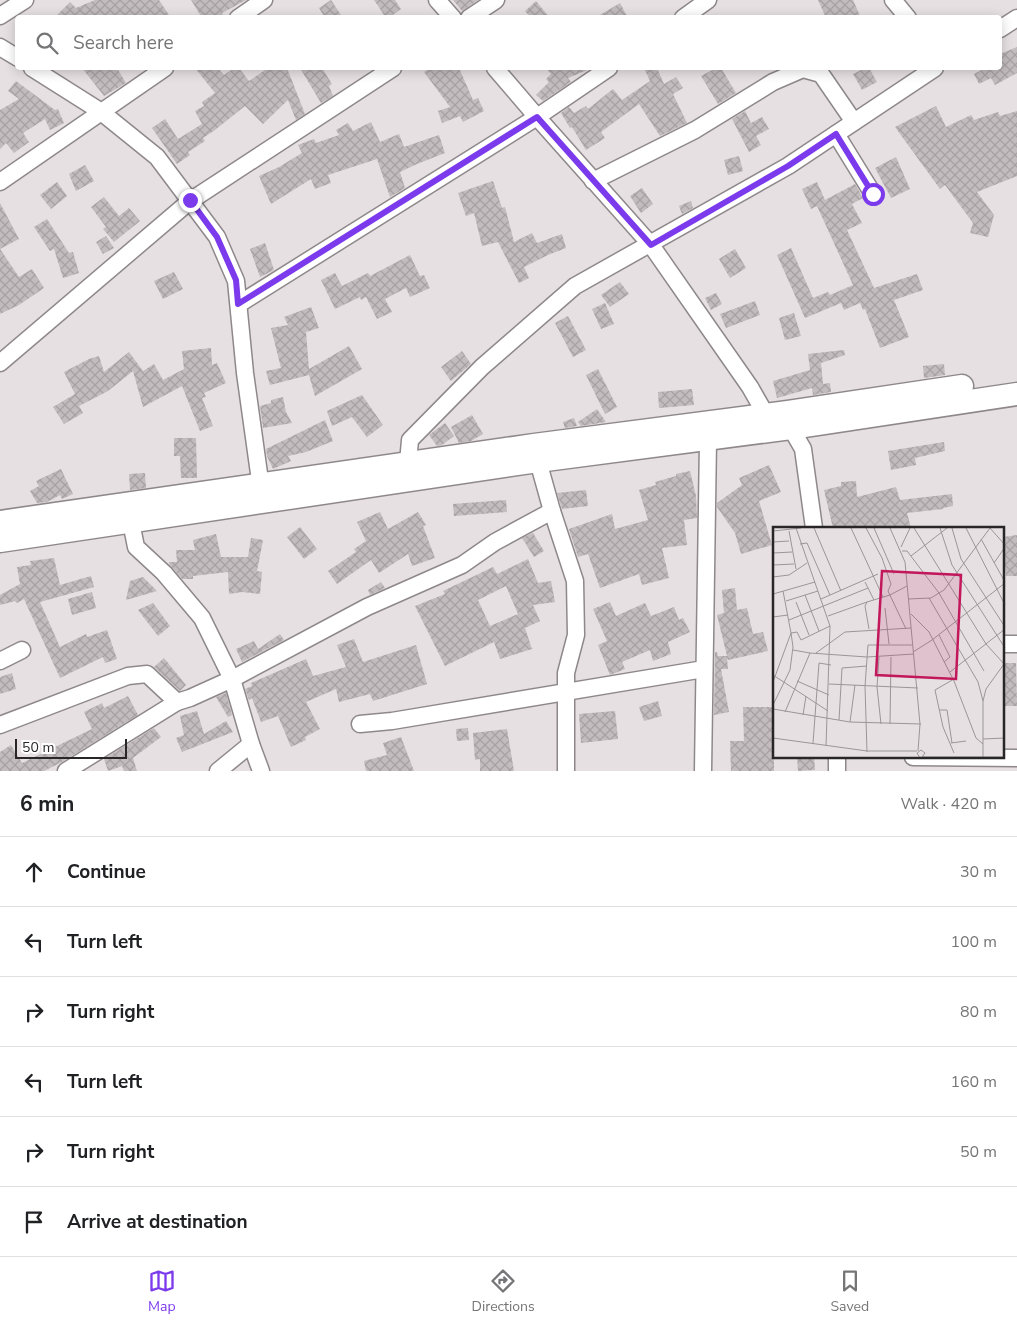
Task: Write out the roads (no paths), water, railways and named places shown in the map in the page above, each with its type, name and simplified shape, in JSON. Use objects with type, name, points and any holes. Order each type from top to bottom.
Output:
[{"type":"main road","points":[[0,522],[708,440],[779,421],[1017,378]]},
{"type":"main road","points":[[0,541],[131,522],[408,463],[1017,394]]},
{"type":"street","points":[[0,16],[25,0]]},
{"type":"street","points":[[242,15],[264,0]]},
{"type":"street","points":[[437,0],[450,15]]},
{"type":"street","points":[[474,15],[496,0]]},
{"type":"street","points":[[687,15],[708,0]]},
{"type":"street","points":[[893,0],[906,15]]},
{"type":"street","points":[[1002,28],[1017,20]]},
{"type":"street","points":[[0,47],[15,56]]},
{"type":"street","points":[[35,70],[100,111],[157,157],[217,237],[236,280],[245,373],[262,493]]},
{"type":"street","points":[[0,182],[100,111],[162,70]]},
{"type":"street","points":[[0,363],[190,200],[390,70]]},
{"type":"street","points":[[497,70],[651,245],[750,387],[804,449],[814,527]]},
{"type":"street","points":[[238,304],[537,117],[606,70]]},
{"type":"street","points":[[593,181],[695,130],[773,82],[802,70]]},
{"type":"street","points":[[807,70],[821,74],[854,122]]},
{"type":"street","points":[[408,463],[410,440],[482,367],[575,286],[651,245],[788,166],[932,70]]},
{"type":"street","points":[[836,134],[873,194]]},
{"type":"street","points":[[703,771],[708,440]]},
{"type":"street","points":[[538,461],[575,581],[576,635],[566,673],[566,771]]},
{"type":"street","points":[[66,771],[177,702],[232,679],[367,608],[462,565],[495,542],[552,511]]},
{"type":"street","points":[[131,522],[136,547],[164,573],[202,618],[232,679],[261,771]]},
{"type":"street","points":[[1004,644],[1017,644]]},
{"type":"street","points":[[0,661],[22,650]]},
{"type":"street","points":[[360,724],[392,722],[704,669]]},
{"type":"street","points":[[0,725],[128,676],[147,674],[177,702]]},
{"type":"street","points":[[218,771],[251,744]]},
{"type":"street","points":[[837,758],[837,771]]},
{"type":"street","points":[[1004,758],[1017,758]]}]
